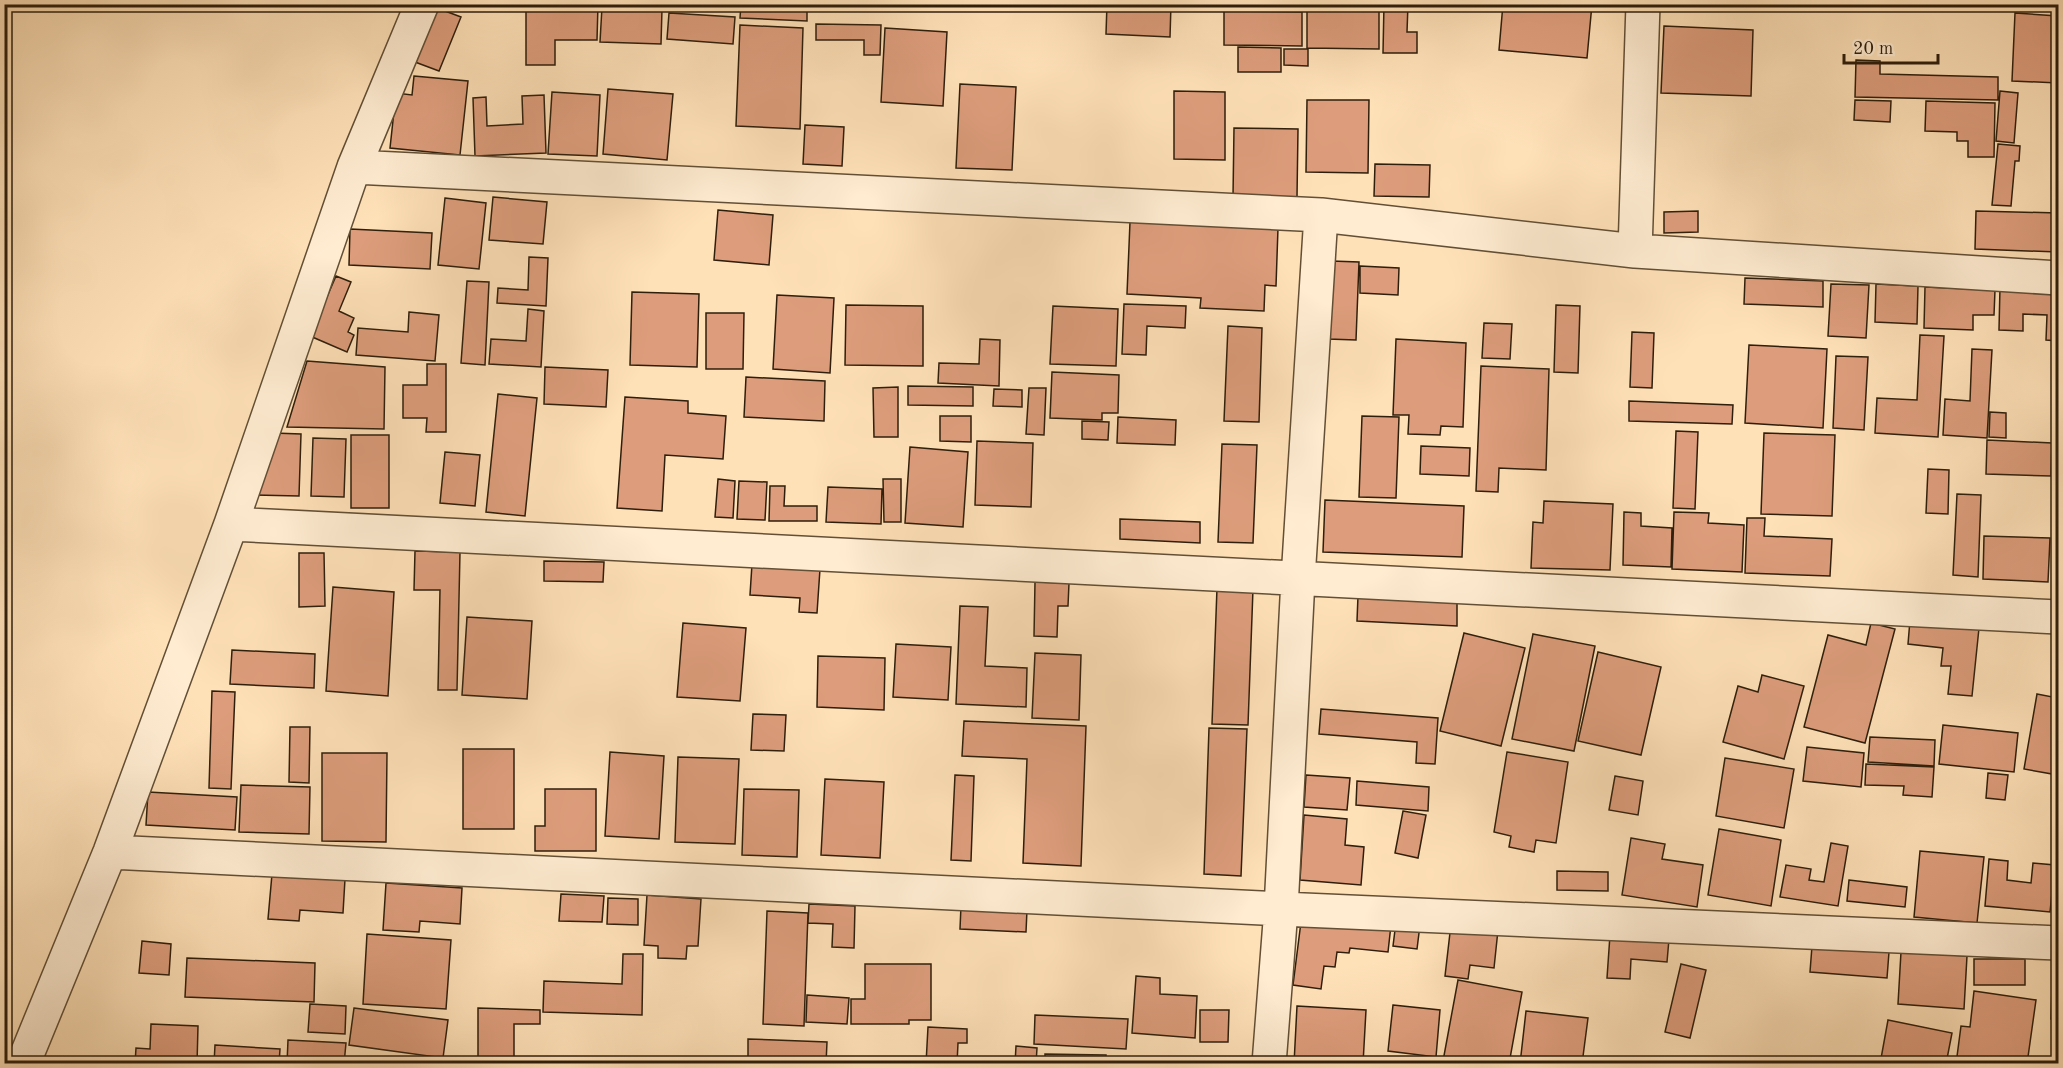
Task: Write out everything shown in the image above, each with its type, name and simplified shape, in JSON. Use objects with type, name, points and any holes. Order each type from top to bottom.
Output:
[{"type":"street","points":[[23,1064],[110,852],[231,524],[354,167],[422,4]]},
{"type":"street","points":[[1635,250],[1643,4]]},
{"type":"street","points":[[354,167],[1321,215],[1635,250],[2058,278]]},
{"type":"street","points":[[1269,1064],[1281,909],[1298,579],[1321,215]]},
{"type":"street","points":[[231,524],[2058,617]]},
{"type":"street","points":[[110,852],[1281,909],[2058,943]]},
{"type":"building","points":[[526,4],[598,4],[597,40],[555,40],[555,65],[526,65]]},
{"type":"building","points":[[680,4],[733,4],[733,6],[680,7]]},
{"type":"building","points":[[741,4],[807,4],[807,21],[740,18]]},
{"type":"building","points":[[1107,4],[1171,4],[1170,37],[1106,34]]},
{"type":"building","points":[[1307,4],[1379,5],[1379,49],[1307,48]]},
{"type":"building","points":[[1384,4],[1408,4],[1407,32],[1417,32],[1417,53],[1383,53]]},
{"type":"building","points":[[1503,4],[1592,4],[1587,58],[1499,50]]},
{"type":"building","points":[[602,7],[662,9],[661,44],[600,42]]},
{"type":"building","points":[[437,8],[461,17],[439,71],[415,62]]},
{"type":"building","points":[[1224,11],[1302,12],[1302,46],[1224,45]]},
{"type":"building","points":[[669,13],[735,17],[733,44],[667,39]]},
{"type":"building","points":[[2015,13],[2058,16],[2058,83],[2012,81]]},
{"type":"building","points":[[816,24],[881,25],[880,55],[864,55],[864,40],[816,40]]},
{"type":"building","points":[[740,25],[803,28],[800,129],[736,126]]},
{"type":"building","points":[[1664,26],[1753,30],[1751,96],[1661,93]]},
{"type":"building","points":[[885,28],[947,32],[943,106],[881,102]]},
{"type":"building","points":[[1238,47],[1281,48],[1281,72],[1238,72]]},
{"type":"building","points":[[1284,49],[1308,49],[1308,66],[1284,65]]},
{"type":"building","points":[[1856,60],[1880,61],[1880,74],[1998,77],[1998,100],[1855,97]]},
{"type":"building","points":[[414,76],[468,81],[460,155],[390,148],[396,93],[412,95]]},
{"type":"building","points":[[960,84],[1016,87],[1012,170],[956,168]]},
{"type":"building","points":[[608,89],[673,94],[667,160],[603,154]]},
{"type":"building","points":[[1174,91],[1225,92],[1225,160],[1174,159]]},
{"type":"building","points":[[2000,91],[2018,93],[2014,143],[1996,141]]},
{"type":"building","points":[[552,92],[600,95],[597,156],[548,154]]},
{"type":"building","points":[[544,95],[546,153],[475,156],[473,98],[486,97],[487,126],[523,124],[522,96]]},
{"type":"building","points":[[1307,100],[1369,100],[1368,173],[1306,172]]},
{"type":"building","points":[[1855,100],[1891,101],[1890,122],[1854,120]]},
{"type":"building","points":[[1926,101],[1995,103],[1994,157],[1968,157],[1968,141],[1957,141],[1957,132],[1925,131]]},
{"type":"building","points":[[805,125],[844,127],[842,166],[803,164]]},
{"type":"building","points":[[1234,128],[1298,129],[1297,197],[1233,197]]},
{"type":"building","points":[[1998,144],[2020,146],[2019,161],[2015,161],[2011,206],[1992,205]]},
{"type":"building","points":[[1375,164],[1430,165],[1429,197],[1374,196]]},
{"type":"building","points":[[493,197],[547,202],[543,244],[489,240]]},
{"type":"building","points":[[445,198],[486,203],[479,269],[438,265]]},
{"type":"building","points":[[718,210],[773,215],[769,265],[714,260]]},
{"type":"building","points":[[1698,211],[1698,232],[1664,233],[1664,212]]},
{"type":"building","points":[[1976,211],[2058,213],[2058,252],[1975,249]]},
{"type":"building","points":[[1130,222],[1278,228],[1276,286],[1265,285],[1264,311],[1200,308],[1201,298],[1127,294]]},
{"type":"building","points":[[350,229],[432,233],[430,269],[349,265]]},
{"type":"building","points":[[529,257],[548,258],[546,306],[497,303],[498,288],[528,290]]},
{"type":"building","points":[[1331,261],[1359,262],[1356,340],[1328,339]]},
{"type":"building","points":[[1360,266],[1399,268],[1398,295],[1360,293]]},
{"type":"building","points":[[336,276],[351,282],[339,311],[354,318],[348,332],[354,335],[347,352],[310,336]]},
{"type":"building","points":[[1745,278],[1823,281],[1823,307],[1744,304]]},
{"type":"building","points":[[467,281],[489,282],[485,365],[461,363]]},
{"type":"building","points":[[1831,284],[1869,285],[1866,338],[1828,336]]},
{"type":"building","points":[[1876,284],[1918,286],[1917,324],[1875,322]]},
{"type":"building","points":[[1925,287],[1995,290],[1994,315],[1973,315],[1973,330],[1924,328]]},
{"type":"building","points":[[2000,287],[2058,289],[2058,341],[2046,340],[2047,315],[2023,314],[2023,331],[1999,330]]},
{"type":"building","points":[[632,292],[699,294],[697,367],[630,365]]},
{"type":"building","points":[[777,295],[834,298],[830,373],[773,369]]},
{"type":"building","points":[[1124,304],[1186,306],[1185,328],[1147,326],[1146,355],[1122,354]]},
{"type":"building","points":[[846,305],[923,306],[923,366],[845,365]]},
{"type":"building","points":[[1556,305],[1580,306],[1578,373],[1554,372]]},
{"type":"building","points":[[1053,306],[1118,309],[1116,366],[1050,364]]},
{"type":"building","points":[[528,309],[544,311],[541,367],[489,364],[491,339],[526,341]]},
{"type":"building","points":[[409,312],[439,315],[435,361],[356,355],[358,328],[408,332]]},
{"type":"building","points":[[706,313],[744,313],[743,369],[706,369]]},
{"type":"building","points":[[1484,323],[1512,324],[1510,359],[1482,358]]},
{"type":"building","points":[[1228,326],[1262,328],[1259,422],[1224,421]]},
{"type":"building","points":[[1632,332],[1654,333],[1652,388],[1630,387]]},
{"type":"building","points":[[1920,335],[1944,336],[1938,437],[1875,433],[1877,398],[1917,400]]},
{"type":"building","points":[[980,339],[1000,340],[999,386],[938,383],[939,363],[979,364]]},
{"type":"building","points":[[1396,339],[1466,343],[1463,427],[1441,426],[1440,435],[1408,434],[1409,415],[1393,415]]},
{"type":"building","points":[[1749,345],[1827,349],[1823,428],[1745,423]]},
{"type":"building","points":[[1972,349],[1992,350],[1987,438],[1943,435],[1945,399],[1970,401]]},
{"type":"building","points":[[1836,356],[1868,357],[1864,430],[1833,428]]},
{"type":"building","points":[[307,361],[385,367],[384,429],[287,427]]},
{"type":"building","points":[[427,364],[446,364],[446,432],[426,432],[427,418],[403,418],[403,385],[427,385]]},
{"type":"building","points":[[1481,366],[1549,369],[1546,470],[1499,468],[1498,492],[1476,491]]},
{"type":"building","points":[[545,367],[608,370],[606,407],[544,404]]},
{"type":"building","points":[[1052,372],[1119,375],[1118,413],[1102,413],[1102,420],[1050,418]]},
{"type":"building","points":[[746,377],[825,381],[824,421],[744,417]]},
{"type":"building","points":[[908,386],[973,387],[973,406],[908,405]]},
{"type":"building","points":[[898,387],[898,437],[874,437],[873,388]]},
{"type":"building","points":[[1029,388],[1046,388],[1044,435],[1026,434]]},
{"type":"building","points":[[994,389],[1022,390],[1022,407],[993,406]]},
{"type":"building","points":[[498,394],[537,398],[525,516],[486,512]]},
{"type":"building","points":[[625,397],[688,401],[688,413],[726,416],[723,459],[665,455],[662,511],[617,508]]},
{"type":"building","points":[[1629,401],[1733,405],[1732,424],[1629,421]]},
{"type":"building","points":[[1990,412],[2006,413],[2006,438],[1989,437]]},
{"type":"building","points":[[940,416],[971,416],[971,442],[940,441]]},
{"type":"building","points":[[1362,416],[1399,417],[1396,498],[1359,497]]},
{"type":"building","points":[[1118,417],[1176,420],[1175,445],[1117,443]]},
{"type":"building","points":[[1082,421],[1109,422],[1108,440],[1082,439]]},
{"type":"building","points":[[1676,431],[1698,432],[1695,509],[1673,508]]},
{"type":"building","points":[[273,433],[301,434],[299,496],[248,495]]},
{"type":"building","points":[[1764,433],[1835,435],[1832,516],[1761,514]]},
{"type":"building","points":[[351,435],[389,435],[389,508],[351,508]]},
{"type":"building","points":[[313,438],[346,439],[344,497],[311,496]]},
{"type":"building","points":[[1987,440],[2052,443],[2051,476],[1986,474]]},
{"type":"building","points":[[977,441],[1033,443],[1031,507],[975,505]]},
{"type":"building","points":[[1222,444],[1257,445],[1253,543],[1218,542]]},
{"type":"building","points":[[1421,446],[1470,448],[1469,476],[1420,474]]},
{"type":"building","points":[[910,447],[968,452],[963,527],[905,523]]},
{"type":"building","points":[[445,452],[480,455],[475,506],[440,503]]},
{"type":"building","points":[[1928,469],[1949,470],[1948,514],[1926,513]]},
{"type":"building","points":[[718,479],[735,481],[733,518],[715,517]]},
{"type":"building","points":[[883,479],[901,479],[901,522],[884,522]]},
{"type":"building","points":[[739,481],[767,482],[765,520],[737,519]]},
{"type":"building","points":[[770,486],[785,486],[784,506],[817,506],[817,521],[769,521]]},
{"type":"building","points":[[828,487],[882,489],[881,524],[826,522]]},
{"type":"building","points":[[1957,494],[1981,495],[1978,577],[1953,575]]},
{"type":"building","points":[[1325,500],[1464,506],[1462,557],[1323,552]]},
{"type":"building","points":[[1544,501],[1613,504],[1610,570],[1531,568],[1533,522],[1543,523]]},
{"type":"building","points":[[1624,512],[1641,513],[1641,526],[1672,528],[1671,567],[1623,565]]},
{"type":"building","points":[[1674,512],[1709,513],[1708,523],[1744,525],[1742,572],[1672,569]]},
{"type":"building","points":[[1747,518],[1765,518],[1764,536],[1832,539],[1830,576],[1745,573]]},
{"type":"building","points":[[1120,519],[1200,522],[1200,543],[1120,539]]},
{"type":"building","points":[[1984,536],[2050,538],[2048,582],[1983,579]]},
{"type":"building","points":[[415,551],[460,552],[457,690],[438,690],[440,590],[414,590]]},
{"type":"building","points":[[299,553],[324,553],[325,606],[299,607]]},
{"type":"building","points":[[544,561],[604,562],[603,582],[544,581]]},
{"type":"building","points":[[752,564],[820,569],[817,613],[799,612],[800,598],[750,595]]},
{"type":"building","points":[[1035,582],[1069,583],[1068,606],[1058,606],[1057,637],[1034,636]]},
{"type":"building","points":[[333,587],[394,592],[388,696],[326,691]]},
{"type":"building","points":[[1217,588],[1253,589],[1248,725],[1212,724]]},
{"type":"building","points":[[1358,596],[1457,600],[1457,626],[1357,621]]},
{"type":"building","points":[[960,606],[988,607],[985,666],[1027,668],[1026,707],[956,704]]},
{"type":"building","points":[[467,617],[532,621],[527,699],[462,695]]},
{"type":"building","points":[[1910,620],[1979,628],[1972,696],[1948,694],[1951,666],[1941,666],[1943,648],[1908,644]]},
{"type":"building","points":[[683,623],[746,628],[740,701],[677,697]]},
{"type":"building","points":[[1871,623],[1895,629],[1865,743],[1804,727],[1828,635],[1866,645]]},
{"type":"building","points":[[1464,633],[1525,648],[1501,746],[1440,731]]},
{"type":"building","points":[[1533,634],[1595,646],[1574,751],[1512,739]]},
{"type":"building","points":[[896,644],[951,647],[948,700],[893,697]]},
{"type":"building","points":[[232,650],[315,654],[314,688],[230,684]]},
{"type":"building","points":[[1598,652],[1661,667],[1641,755],[1578,741]]},
{"type":"building","points":[[1035,653],[1081,655],[1079,720],[1032,718]]},
{"type":"building","points":[[818,656],[885,658],[884,710],[817,707]]},
{"type":"building","points":[[1762,675],[1804,686],[1784,759],[1723,742],[1738,686],[1758,692]]},
{"type":"building","points":[[212,691],[235,692],[231,789],[209,788]]},
{"type":"building","points":[[2037,694],[2058,698],[2058,775],[2024,769]]},
{"type":"building","points":[[1321,709],[1438,718],[1435,764],[1416,763],[1417,742],[1319,734]]},
{"type":"building","points":[[753,714],[786,715],[784,751],[751,750]]},
{"type":"building","points":[[964,721],[1086,726],[1081,866],[1023,863],[1027,759],[962,756]]},
{"type":"building","points":[[1943,725],[2018,733],[2014,772],[1939,764]]},
{"type":"building","points":[[290,727],[310,727],[309,783],[289,782]]},
{"type":"building","points":[[1209,728],[1247,729],[1241,876],[1204,874]]},
{"type":"building","points":[[1870,737],[1935,740],[1934,766],[1868,762]]},
{"type":"building","points":[[1807,747],[1864,753],[1861,787],[1803,781]]},
{"type":"building","points":[[463,749],[514,749],[514,829],[463,829]]},
{"type":"building","points":[[610,752],[664,756],[659,839],[605,836]]},
{"type":"building","points":[[1507,752],[1568,762],[1556,843],[1536,840],[1534,852],[1509,847],[1511,836],[1494,832]]},
{"type":"building","points":[[322,753],[387,753],[386,842],[322,841]]},
{"type":"building","points":[[678,757],[739,759],[735,844],[675,842]]},
{"type":"building","points":[[1725,758],[1794,769],[1784,828],[1716,816]]},
{"type":"building","points":[[1866,764],[1934,767],[1932,797],[1903,795],[1904,786],[1865,785]]},
{"type":"building","points":[[1988,773],[2008,775],[2005,800],[1986,798]]},
{"type":"building","points":[[955,775],[974,776],[971,861],[951,860]]},
{"type":"building","points":[[1306,775],[1350,778],[1347,810],[1304,807]]},
{"type":"building","points":[[1615,776],[1643,781],[1638,815],[1609,810]]},
{"type":"building","points":[[825,779],[884,782],[880,858],[821,855]]},
{"type":"building","points":[[1357,781],[1429,787],[1428,811],[1356,805]]},
{"type":"building","points":[[241,785],[310,787],[309,834],[239,832]]},
{"type":"building","points":[[545,789],[596,789],[596,851],[535,851],[535,826],[545,826]]},
{"type":"building","points":[[744,789],[799,790],[797,857],[742,855]]},
{"type":"building","points":[[148,792],[237,797],[235,830],[146,825]]},
{"type":"building","points":[[1403,811],[1426,815],[1418,858],[1395,853]]},
{"type":"building","points":[[1304,815],[1347,819],[1345,845],[1364,847],[1361,885],[1300,880]]},
{"type":"building","points":[[1719,829],[1781,840],[1771,906],[1708,895]]},
{"type":"building","points":[[1631,838],[1665,844],[1662,859],[1703,865],[1697,907],[1622,895]]},
{"type":"building","points":[[1831,843],[1848,846],[1838,906],[1780,897],[1786,865],[1811,869],[1809,880],[1824,882]]},
{"type":"building","points":[[1920,851],[1984,857],[1977,923],[1914,917]]},
{"type":"building","points":[[1989,859],[2008,861],[2007,880],[2031,883],[2033,863],[2055,865],[2050,912],[1985,906]]},
{"type":"building","points":[[1557,871],[1608,872],[1608,891],[1557,890]]},
{"type":"building","points":[[272,874],[345,879],[343,913],[300,910],[299,921],[268,919]]},
{"type":"building","points":[[1849,880],[1907,887],[1905,907],[1847,901]]},
{"type":"building","points":[[386,883],[462,888],[460,924],[420,921],[419,932],[383,930]]},
{"type":"building","points":[[561,894],[604,896],[602,922],[559,921]]},
{"type":"building","points":[[647,895],[701,899],[698,946],[687,946],[686,959],[658,958],[658,946],[644,945]]},
{"type":"building","points":[[608,898],[638,899],[638,925],[607,924]]},
{"type":"building","points":[[809,904],[855,906],[854,948],[832,947],[833,924],[808,923]]},
{"type":"building","points":[[961,906],[1027,910],[1026,932],[960,929]]},
{"type":"building","points":[[767,911],[808,913],[804,1026],[763,1024]]},
{"type":"building","points":[[1302,914],[1391,925],[1388,952],[1350,948],[1349,953],[1337,952],[1335,967],[1324,966],[1321,989],[1293,985]]},
{"type":"building","points":[[1396,922],[1420,925],[1417,949],[1393,946]]},
{"type":"building","points":[[1451,924],[1498,930],[1494,968],[1470,965],[1468,979],[1445,976]]},
{"type":"building","points":[[367,934],[451,940],[446,1009],[363,1004]]},
{"type":"building","points":[[1610,935],[1669,939],[1667,962],[1631,959],[1630,979],[1607,978]]},
{"type":"building","points":[[142,941],[171,944],[169,975],[139,973]]},
{"type":"building","points":[[1812,946],[1889,952],[1887,978],[1810,972]]},
{"type":"building","points":[[1901,952],[1967,956],[1964,1009],[1898,1004]]},
{"type":"building","points":[[623,954],[643,954],[642,1015],[543,1012],[544,981],[622,984]]},
{"type":"building","points":[[2053,957],[2058,957],[2058,1019],[2051,1019]]},
{"type":"building","points":[[187,958],[315,963],[314,1002],[185,997]]},
{"type":"building","points":[[1974,959],[2025,959],[2025,985],[1974,985]]},
{"type":"building","points":[[865,964],[931,964],[931,1020],[909,1020],[909,1024],[851,1024],[851,999],[865,999]]},
{"type":"building","points":[[1681,964],[1706,970],[1690,1038],[1665,1032]]},
{"type":"building","points":[[1136,976],[1160,978],[1160,994],[1197,996],[1195,1038],[1132,1033]]},
{"type":"building","points":[[1458,980],[1522,992],[1509,1064],[1455,1064],[1443,1061]]},
{"type":"building","points":[[1974,991],[2036,1000],[2027,1064],[1956,1064],[1961,1026],[1970,1027]]},
{"type":"building","points":[[807,995],[849,998],[847,1024],[806,1022]]},
{"type":"building","points":[[310,1004],[346,1006],[345,1034],[308,1032]]},
{"type":"building","points":[[1393,1005],[1440,1010],[1436,1057],[1388,1051]]},
{"type":"building","points":[[1297,1006],[1366,1010],[1363,1064],[1294,1064]]},
{"type":"building","points":[[354,1008],[448,1020],[443,1058],[349,1045]]},
{"type":"building","points":[[478,1008],[540,1010],[540,1024],[514,1024],[514,1064],[478,1064]]},
{"type":"building","points":[[1200,1010],[1229,1010],[1228,1042],[1200,1042]]},
{"type":"building","points":[[1526,1011],[1588,1018],[1582,1064],[1520,1064]]},
{"type":"building","points":[[1035,1015],[1128,1019],[1126,1049],[1034,1044]]},
{"type":"building","points":[[1888,1020],[1952,1033],[1946,1064],[1880,1064]]},
{"type":"building","points":[[151,1024],[198,1026],[197,1064],[135,1064],[136,1048],[150,1049]]},
{"type":"building","points":[[928,1027],[967,1029],[967,1043],[958,1043],[957,1064],[926,1064]]},
{"type":"building","points":[[748,1039],[827,1042],[826,1064],[748,1064]]},
{"type":"building","points":[[288,1040],[346,1043],[344,1064],[287,1064]]},
{"type":"building","points":[[215,1045],[280,1049],[279,1064],[214,1064]]},
{"type":"building","points":[[1016,1046],[1037,1048],[1036,1064],[1015,1064]]},
{"type":"building","points":[[1045,1054],[1106,1055],[1106,1064],[1045,1064]]},
{"type":"building","points":[[1204,1059],[1227,1061],[1227,1064],[1204,1064]]}]
